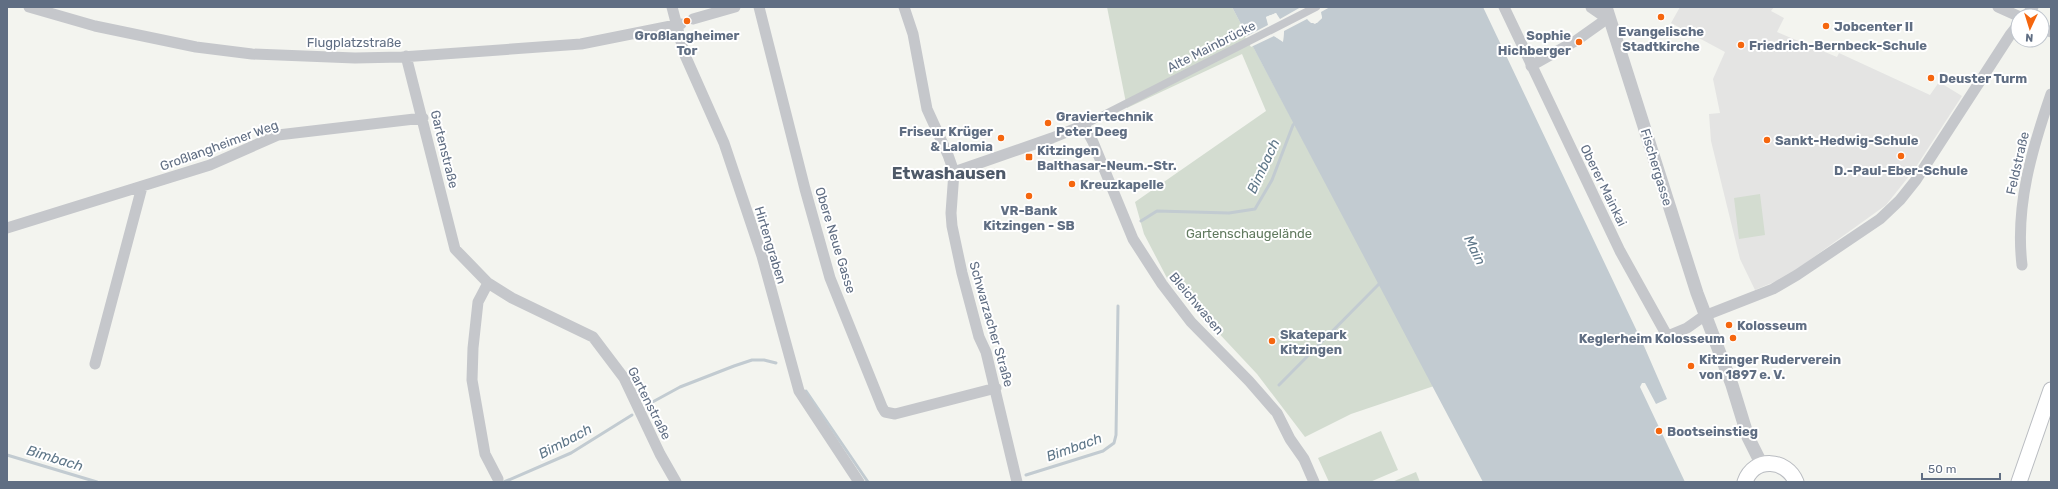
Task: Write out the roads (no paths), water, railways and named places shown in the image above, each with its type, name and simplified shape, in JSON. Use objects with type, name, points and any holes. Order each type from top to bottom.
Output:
[{"type":"main road","points":[[2019,482],[2051,390]]},
{"type":"main road","points":[[1745,482],[1753,470],[1762,464],[1772,463],[1781,465],[1789,470],[1796,482]]},
{"type":"street","name":"Flugplatzstraße","points":[[29,7],[95,26],[196,47],[238,52],[355,58],[581,44],[678,24]]},
{"type":"street","name":"Hirtengraben","points":[[672,7],[678,24],[684,53],[724,144],[756,241],[799,392],[859,482]]},
{"type":"street","points":[[693,19],[735,7]]},
{"type":"street","name":"Obere Neue Gasse","points":[[759,7],[805,189],[830,278],[885,412],[895,414],[996,388]]},
{"type":"street","points":[[904,7],[912,34],[927,109],[954,172],[1046,141],[1084,125]]},
{"type":"street","name":"Alte Mainbrücke","points":[[1084,125],[1316,7]]},
{"type":"street","name":"Oberer Mainkai","points":[[1504,7],[1620,251],[1667,334],[1672,334],[1687,328],[1704,316],[1772,289],[1803,271],[1880,219],[1900,200],[1916,180],[2010,35]]},
{"type":"street","points":[[1531,66],[1577,40],[1607,13],[1592,7]]},
{"type":"street","points":[[1998,7],[2010,10]]},
{"type":"street","name":"Fischergasse","points":[[1607,13],[1616,35],[1704,316],[1732,385],[1748,437],[1762,464]]},
{"type":"street","name":"Gartenstraße","points":[[406,56],[423,118],[455,249],[488,283],[512,298],[593,337],[624,378],[660,454],[676,482]]},
{"type":"street","name":"Feldstraße","points":[[2022,265],[2020,220],[2024,187],[2051,94]]},
{"type":"street","name":"Großlangheimer Weg","points":[[7,228],[66,208],[142,187],[210,165],[278,135],[423,118]]},
{"type":"street","name":"Bleichwasen","points":[[1084,125],[1093,142],[1133,239],[1158,278],[1192,322],[1249,381],[1277,413],[1290,439],[1304,459],[1314,482]]},
{"type":"street","name":"Schwarzacher Straße","points":[[954,172],[951,213],[952,226],[979,337],[986,352],[996,388],[1017,482]]},
{"type":"street","points":[[95,364],[142,187]]},
{"type":"street","points":[[488,283],[478,302],[473,348],[472,380],[485,454],[498,479]]},
{"type":"water","name":"Main","points":[[1232,7],[1301,7],[1309,21],[1315,24],[1322,18],[1319,7],[1483,7],[1644,346],[1667,399],[1656,404],[1645,383],[1642,383],[1640,387],[1685,482],[1483,482]],"holes":[[[1276,13],[1284,31],[1283,41],[1274,36],[1266,17]]]},
{"type":"waterway","name":"Bimbach","points":[[1141,221],[1157,211],[1229,213],[1255,209],[1272,180],[1295,123]]},
{"type":"waterway","points":[[1279,385],[1379,284]]},
{"type":"waterway","name":"Bimbach","points":[[1026,475],[1103,451],[1114,443],[1116,435],[1118,306]]},
{"type":"waterway","name":"Bimbach","points":[[647,405],[680,387],[752,360],[764,360],[776,363]]},
{"type":"waterway","name":"Bimbach","points":[[806,391],[868,482]]},
{"type":"waterway","name":"Bimbach","points":[[504,482],[571,453],[632,415]]},
{"type":"waterway","name":"Bimbach","points":[[7,455],[97,482]]},
{"type":"place","name":"Evangelische Stadtkirche","points":[[1661,17]]},
{"type":"place","name":"Großlangheimer Tor","points":[[687,21]]},
{"type":"place","name":"Jobcenter II","points":[[1826,26]]},
{"type":"place","name":"Sophie Hichberger","points":[[1579,42]]},
{"type":"place","name":"Friedrich-Bernbeck-Schule","points":[[1741,45]]},
{"type":"place","name":"Deuster Turm","points":[[1931,78]]},
{"type":"place","name":"Graviertechnik Peter Deeg","points":[[1048,123]]},
{"type":"place","name":"Friseur Krüger & Lalomia","points":[[1001,138]]},
{"type":"place","name":"Sankt-Hedwig-Schule","points":[[1767,140]]},
{"type":"place","name":"D.-Paul-Eber-Schule","points":[[1901,156]]},
{"type":"place","name":"Kitzingen Balthasar-Neum.-Str.","points":[[1029,157]]},
{"type":"place","name":"Kreuzkapelle","points":[[1072,184]]},
{"type":"place","name":"VR-Bank Kitzingen - SB","points":[[1029,196]]},
{"type":"place","name":"Kolosseum","points":[[1729,325]]},
{"type":"place","name":"Keglerheim Kolosseum","points":[[1733,338]]},
{"type":"place","name":"Skatepark Kitzingen","points":[[1272,341]]},
{"type":"place","name":"Kitzinger Ruderverein von 1897 e. V.","points":[[1691,366]]},
{"type":"place","name":"Bootseinstieg","points":[[1659,431]]},
{"type":"district","name":"Etwashausen","points":[[949,173]]},
{"type":"park label","name":"Gartenschaugelände","points":[[1249,233]]}]
